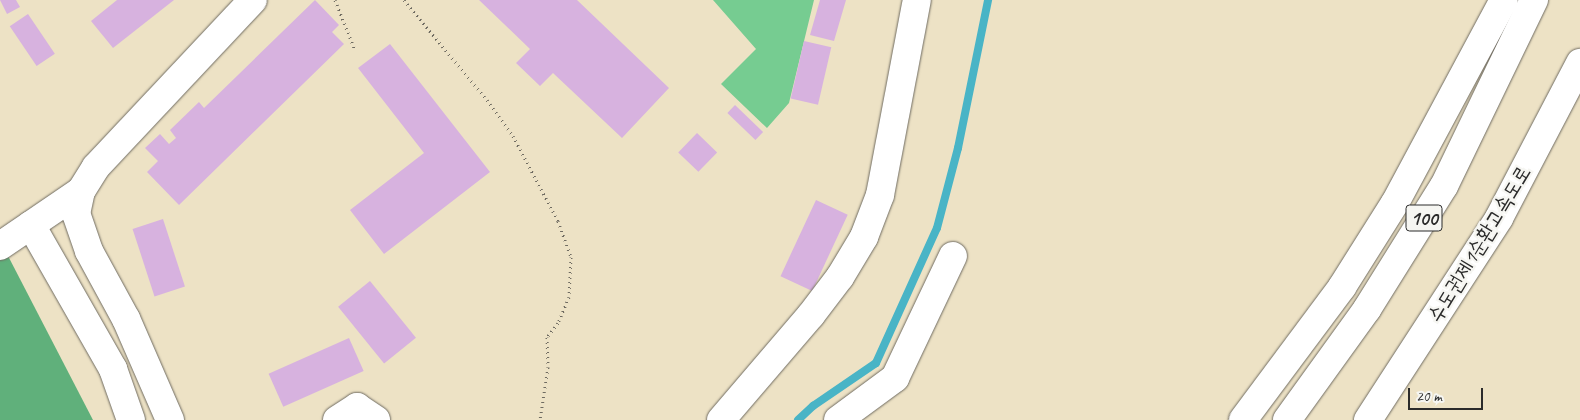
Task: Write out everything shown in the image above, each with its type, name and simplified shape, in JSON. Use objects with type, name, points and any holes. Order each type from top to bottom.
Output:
[{"type":"main road","points":[[170,420],[126,319],[89,251],[76,214],[81,191],[101,161],[253,0]]},
{"type":"main road","points":[[721,420],[811,315],[840,277],[864,237],[880,195],[917,0]]},
{"type":"main road","points":[[1244,420],[1342,287],[1395,203],[1504,0]]},
{"type":"main road","name":"100","points":[[1287,420],[1367,308],[1444,186],[1534,0]]},
{"type":"main road","name":"수도권제1순환고속도로","points":[[1368,420],[1500,218],[1580,62]]},
{"type":"main road","points":[[0,246],[81,191]]},
{"type":"main road","points":[[31,225],[113,370],[131,420]]},
{"type":"main road","points":[[838,420],[895,378],[953,256]]},
{"type":"main road","points":[[337,420],[357,407],[376,420]]},
{"type":"path","points":[[335,0],[354,50]]},
{"type":"path","points":[[404,0],[487,100],[513,136],[558,221],[570,258],[569,297],[558,323],[547,337],[548,367],[540,420]]},
{"type":"green space","points":[[713,0],[814,0],[789,103],[767,128],[721,84],[756,49]]},
{"type":"green space","points":[[0,252],[6,252],[93,420],[0,420]]},
{"type":"building","points":[[0,0],[16,0],[20,7],[7,14]]},
{"type":"building","points":[[117,0],[174,0],[113,48],[91,21]]},
{"type":"building","points":[[315,0],[339,25],[332,32],[344,44],[179,205],[147,172],[158,161],[145,148],[160,134],[169,144],[176,138],[170,130],[199,102],[204,108]]},
{"type":"building","points":[[479,0],[577,0],[669,88],[622,138],[553,73],[540,86],[516,63],[530,49]]},
{"type":"building","points":[[820,0],[846,0],[834,41],[810,35]]},
{"type":"building","points":[[28,14],[55,54],[37,66],[10,26]]},
{"type":"building","points":[[804,41],[831,47],[818,105],[791,98]]},
{"type":"building","points":[[390,44],[490,172],[384,254],[350,210],[424,153],[358,68]]},
{"type":"building","points":[[735,105],[763,132],[755,140],[727,113]]},
{"type":"building","points":[[697,133],[717,152],[698,172],[678,152]]},
{"type":"building","points":[[816,200],[848,215],[812,291],[781,276]]},
{"type":"building","points":[[163,219],[185,287],[155,296],[133,229]]},
{"type":"building","points":[[370,281],[416,338],[384,364],[338,307]]},
{"type":"building","points":[[349,338],[364,371],[283,407],[269,374]]},
{"type":"waterway","points":[[798,420],[813,406],[876,363],[937,228],[958,148],[988,0]]}]
